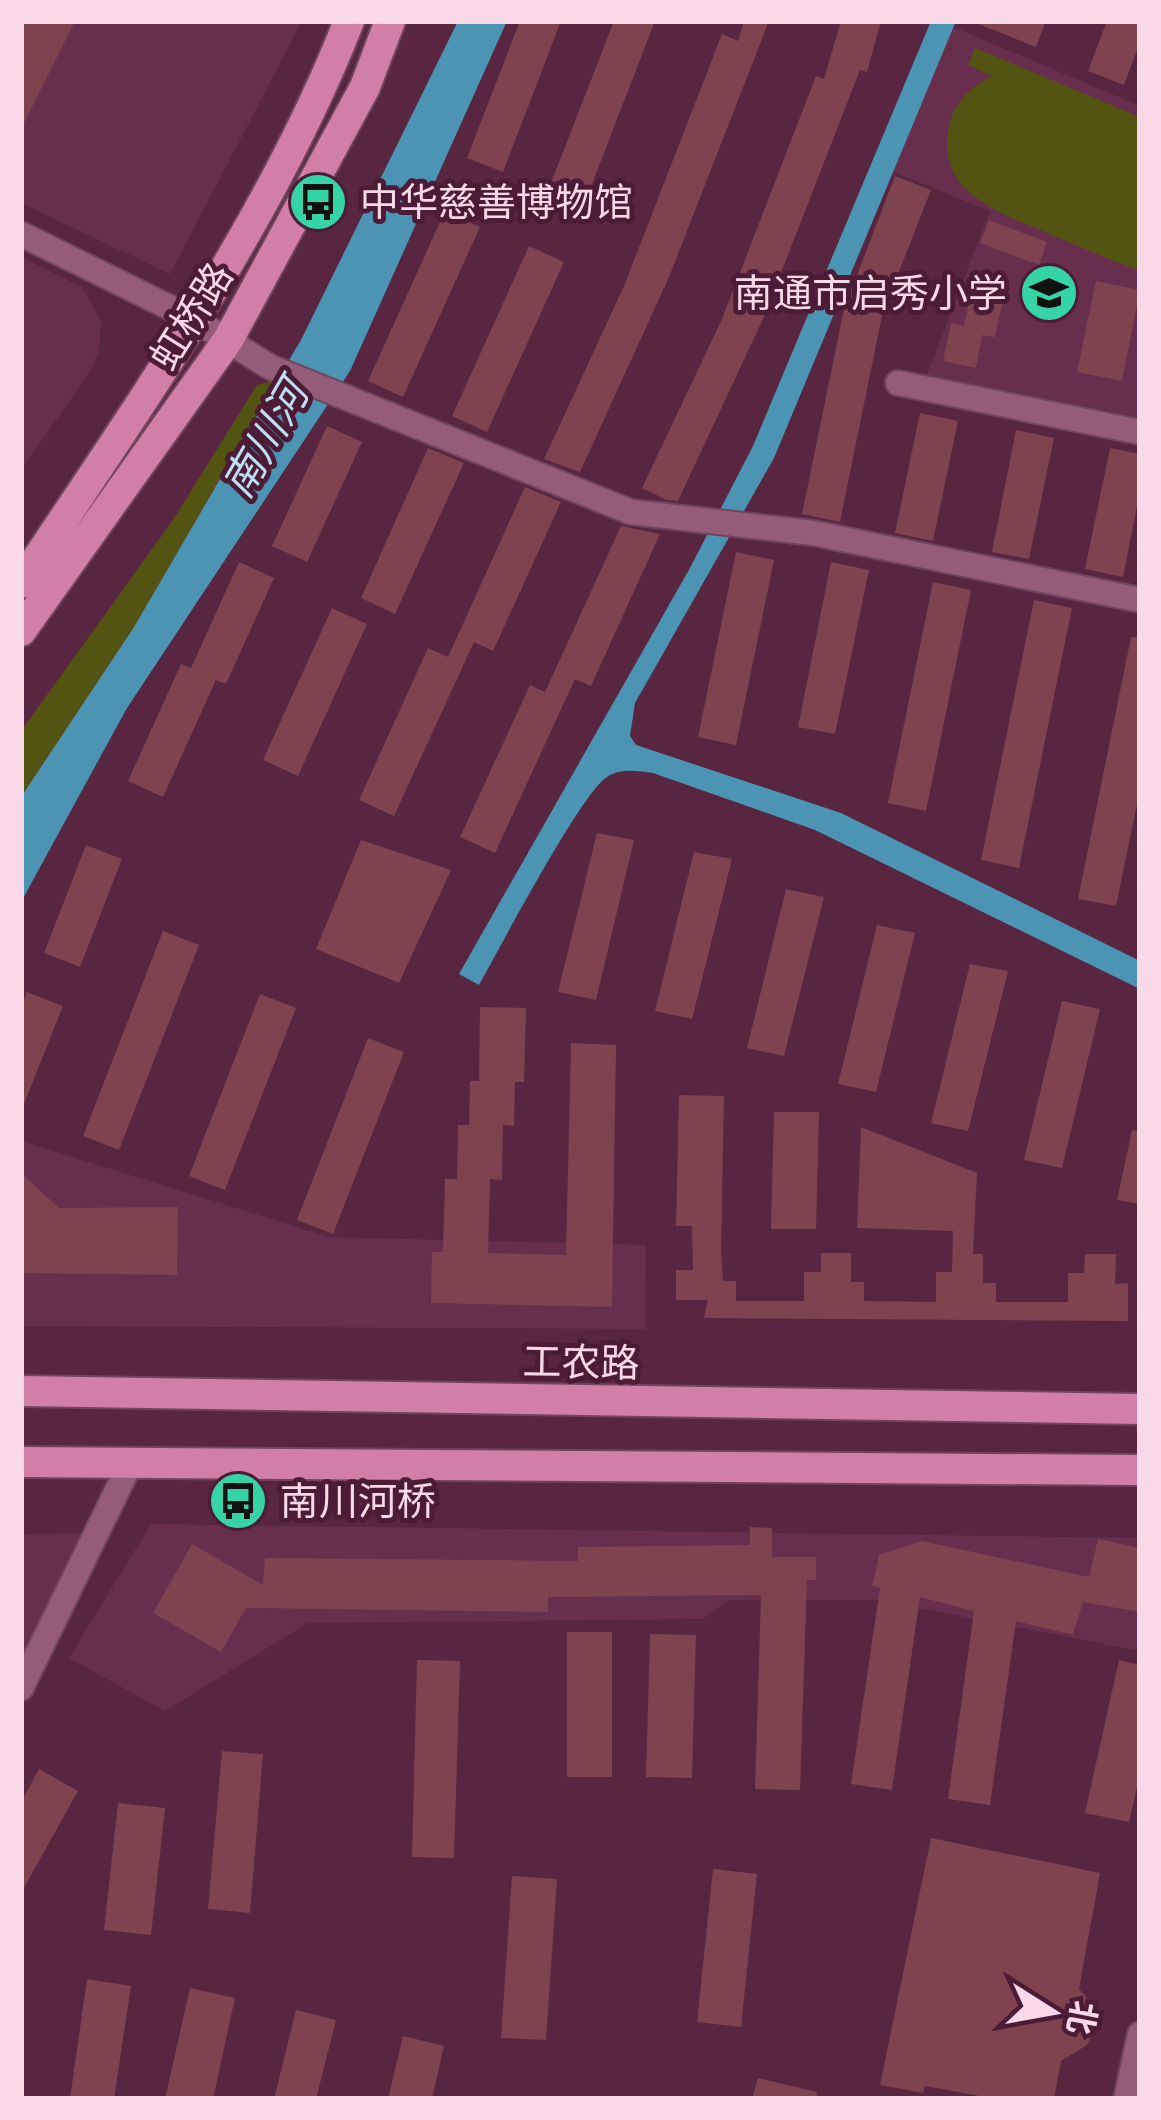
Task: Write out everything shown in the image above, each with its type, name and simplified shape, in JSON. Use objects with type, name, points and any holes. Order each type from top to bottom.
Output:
[{"type":"main road","name":"虹桥路","points":[[21,583],[195,320],[331,69],[349,21]]},
{"type":"main road","name":"虹桥路","points":[[21,631],[228,340],[364,87],[390,21]]},
{"type":"main road","name":"工农路","points":[[21,1391],[1140,1409]]},
{"type":"main road","points":[[21,1462],[1140,1470]]},
{"type":"street","points":[[21,234],[195,320],[270,367],[631,512],[814,533],[1140,599]]},
{"type":"street","points":[[898,383],[1140,433]]},
{"type":"street","points":[[21,1688],[130,1462]]},
{"type":"street","points":[[1126,2099],[1140,2034]]},
{"type":"shaded area","points":[[21,21],[302,21],[170,274],[21,203]]},
{"type":"shaded area","name":"南通市启秀小学","points":[[953,27],[1140,106],[1140,417],[927,375],[990,211],[891,171]]},
{"type":"shaded area","points":[[975,48],[1140,117],[1140,270],[1012,218],[975,197],[961,183],[947,147],[950,123],[966,95],[993,76],[968,65]]},
{"type":"shaded area","points":[[21,257],[82,287],[101,321],[99,351],[89,373],[21,470]]},
{"type":"shaded area","points":[[277,380],[134,627],[21,797],[21,731],[173,520],[257,385]]},
{"type":"shaded area","points":[[21,1141],[329,1237],[646,1245],[645,1329],[21,1326]]},
{"type":"shaded area","points":[[151,1524],[1140,1538],[1140,1651],[878,1600],[729,1600],[703,1619],[308,1623],[165,1711],[69,1658]]},
{"type":"shaded area","points":[[87,1533],[21,1670],[21,1534]]},
{"type":"water","name":"南川河","points":[[458,21],[507,21],[350,371],[127,708],[21,902],[21,797],[134,627],[302,338]]},
{"type":"water","points":[[931,21],[956,21],[774,458],[635,703],[630,736],[636,745],[841,813],[1140,961],[1140,989],[815,830],[653,773],[629,771],[607,777],[579,811],[479,985],[459,974],[690,568],[753,446]]},
{"type":"building","points":[[21,21],[75,21],[21,129]]},
{"type":"building","points":[[520,21],[561,21],[503,172],[467,158]]},
{"type":"building","points":[[614,21],[655,21],[585,202],[549,188]]},
{"type":"building","points":[[744,21],[769,21],[669,277],[580,472],[544,459],[624,286],[722,34],[738,41]]},
{"type":"building","points":[[841,21],[881,21],[867,72],[860,70],[763,319],[678,501],[667,500],[642,488],[722,319],[816,76],[824,79]]},
{"type":"building","points":[[971,21],[1046,21],[1036,47]]},
{"type":"building","points":[[1107,21],[1140,21],[1140,42],[1124,85],[1088,71]]},
{"type":"building","points":[[895,176],[931,190],[891,292],[887,291],[840,522],[802,514],[844,309]]},
{"type":"building","points":[[445,211],[480,227],[403,397],[368,381]]},
{"type":"building","points":[[989,220],[1047,242],[1039,265],[980,243]]},
{"type":"building","points":[[529,246],[564,262],[487,432],[452,416]]},
{"type":"building","points":[[1096,281],[1140,290],[1122,381],[1077,372]]},
{"type":"building","points":[[971,292],[1003,299],[995,337],[982,335],[976,368],[943,361],[951,323],[964,326]]},
{"type":"building","points":[[920,413],[958,421],[933,541],[895,533]]},
{"type":"building","points":[[327,426],[362,442],[307,562],[272,546]]},
{"type":"building","points":[[1016,430],[1054,438],[1029,559],[992,552]]},
{"type":"building","points":[[428,448],[464,463],[395,614],[361,598]]},
{"type":"building","points":[[1110,448],[1140,454],[1140,491],[1123,577],[1085,569]]},
{"type":"building","points":[[525,487],[561,502],[493,651],[474,642],[394,816],[359,800],[428,648],[448,657]]},
{"type":"building","points":[[621,526],[660,534],[591,686],[575,679],[495,853],[460,837],[530,685],[545,692]]},
{"type":"building","points":[[736,552],[774,560],[736,745],[698,737]]},
{"type":"building","points":[[239,562],[274,578],[226,684],[216,680],[163,797],[128,781],[181,664],[191,668]]},
{"type":"building","points":[[831,562],[869,570],[835,734],[798,727]]},
{"type":"building","points":[[933,582],[971,590],[926,811],[888,803]]},
{"type":"building","points":[[1034,600],[1072,608],[1019,868],[981,860]]},
{"type":"building","points":[[332,608],[367,624],[298,776],[263,760]]},
{"type":"building","points":[[1131,637],[1140,637],[1140,790],[1116,906],[1078,899]]},
{"type":"building","points":[[597,833],[634,840],[596,1000],[558,992]]},
{"type":"building","points":[[361,840],[451,870],[399,983],[316,949]]},
{"type":"building","points":[[86,845],[122,859],[80,967],[44,953]]},
{"type":"building","points":[[694,852],[732,859],[692,1019],[655,1011]]},
{"type":"building","points":[[786,889],[824,897],[784,1056],[747,1048]]},
{"type":"building","points":[[877,925],[915,933],[876,1092],[838,1084]]},
{"type":"building","points":[[163,931],[199,945],[119,1150],[83,1136]]},
{"type":"building","points":[[970,964],[1008,971],[968,1131],[931,1123]]},
{"type":"building","points":[[27,992],[63,1006],[22,1109],[21,1007]]},
{"type":"building","points":[[260,994],[296,1008],[225,1190],[189,1176]]},
{"type":"building","points":[[1062,1001],[1100,1009],[1062,1168],[1024,1160]]},
{"type":"building","points":[[480,1007],[526,1008],[524,1082],[515,1082],[514,1126],[503,1125],[502,1180],[490,1179],[488,1253],[566,1255],[571,1043],[616,1045],[612,1307],[431,1303],[432,1252],[443,1252],[445,1179],[457,1179],[458,1125],[469,1125],[470,1081],[479,1081]]},
{"type":"building","points":[[368,1038],[404,1052],[333,1234],[297,1220]]},
{"type":"building","points":[[679,1095],[724,1096],[721,1252],[723,1281],[736,1281],[736,1301],[804,1301],[804,1272],[821,1272],[821,1253],[851,1253],[851,1282],[864,1282],[864,1301],[936,1302],[936,1272],[952,1272],[953,1231],[857,1228],[861,1127],[977,1173],[973,1254],[983,1254],[983,1283],[996,1283],[996,1302],[1068,1302],[1068,1273],[1084,1273],[1085,1254],[1116,1254],[1115,1284],[1128,1283],[1128,1321],[704,1318],[708,1300],[676,1300],[676,1270],[693,1270],[692,1226],[676,1226]]},
{"type":"building","points":[[774,1112],[819,1112],[816,1229],[771,1229]]},
{"type":"building","points":[[1132,1130],[1140,1131],[1140,1204],[1117,1200]]},
{"type":"building","points":[[21,1173],[59,1208],[178,1207],[177,1275],[21,1273]]},
{"type":"building","points":[[750,1527],[772,1528],[772,1557],[816,1557],[816,1580],[807,1580],[800,1790],[755,1789],[761,1595],[548,1597],[548,1612],[246,1608],[221,1652],[153,1613],[192,1544],[263,1585],[265,1558],[578,1561],[578,1547],[750,1545]]},
{"type":"building","points":[[1098,1539],[1140,1548],[1140,1612],[1083,1602],[1073,1635],[1016,1621],[990,1805],[948,1799],[974,1611],[920,1597],[892,1790],[851,1784],[880,1588],[872,1586],[879,1555],[922,1541],[1089,1577]]},
{"type":"building","points":[[567,1632],[612,1632],[612,1777],[567,1777]]},
{"type":"building","points":[[650,1634],[696,1635],[692,1778],[646,1777]]},
{"type":"building","points":[[417,1660],[460,1661],[454,1858],[412,1857]]},
{"type":"building","points":[[1119,1660],[1140,1665],[1140,1774],[1129,1822],[1085,1813]]},
{"type":"building","points":[[222,1751],[263,1754],[250,1913],[208,1909]]},
{"type":"building","points":[[39,1769],[78,1791],[21,1893],[21,1802]]},
{"type":"building","points":[[118,1803],[165,1808],[151,1935],[104,1930]]},
{"type":"building","points":[[931,1838],[1100,1873],[1079,1989],[1092,2004],[1096,2025],[1087,2045],[1061,2061],[1054,2099],[996,2099],[925,2086],[923,2093],[880,2085]]},
{"type":"building","points":[[713,1869],[757,1874],[741,2027],[697,2022]]},
{"type":"building","points":[[512,1876],[557,1879],[546,2040],[501,2038]]},
{"type":"building","points":[[87,1979],[131,1986],[114,2099],[70,2099]]},
{"type":"building","points":[[190,1988],[235,1998],[213,2099],[165,2099]]},
{"type":"building","points":[[296,2010],[336,2020],[316,2099],[274,2099]]},
{"type":"building","points":[[403,2036],[444,2046],[432,2099],[388,2099]]},
{"type":"building","points":[[758,2078],[817,2092],[816,2099],[752,2099]]},
{"type":"place","name":"中华慈善博物馆","points":[[318,202]]},
{"type":"place","name":"南通市启秀小学","points":[[1049,293]]},
{"type":"place","name":"南川河桥","points":[[238,1501]]}]
